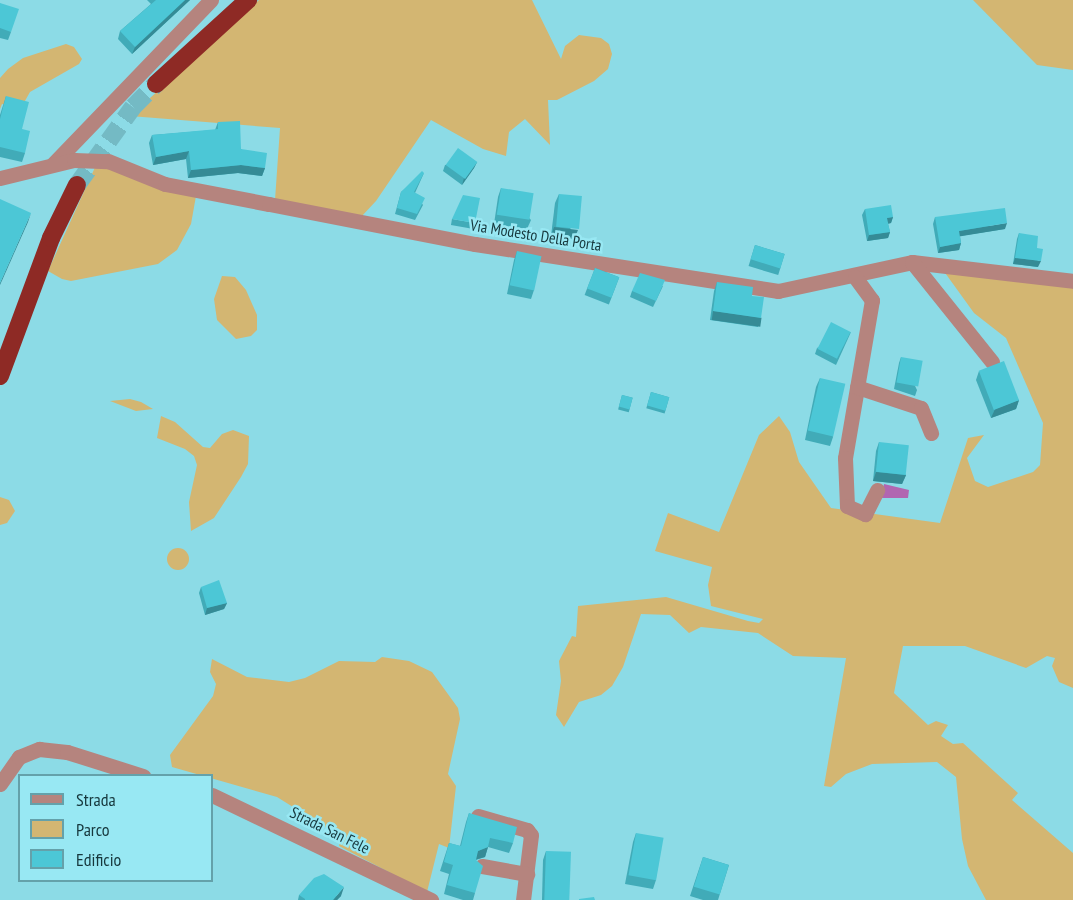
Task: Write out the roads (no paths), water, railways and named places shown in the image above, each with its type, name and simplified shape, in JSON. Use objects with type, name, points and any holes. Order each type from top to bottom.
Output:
[{"type":"highway","points":[[156,84],[248,0]]},
{"type":"highway","points":[[0,376],[51,238],[77,185]]},
{"type":"street","points":[[51,166],[211,0]]},
{"type":"street","name":"Via Modesto Della Porta","points":[[0,178],[74,160],[108,160],[165,184],[475,244],[778,291],[855,277],[912,262],[1073,281]]},
{"type":"street","points":[[912,262],[992,362]]},
{"type":"street","points":[[855,277],[872,300],[845,458],[847,506],[864,514],[877,490]]},
{"type":"street","points":[[857,387],[921,408],[932,433]]},
{"type":"street","points":[[0,784],[20,757],[39,749],[67,752],[137,774]]},
{"type":"street","name":"Strada San Fele","points":[[213,795],[432,900]]},
{"type":"street","points":[[469,813],[527,830],[531,842],[523,900]]},
{"type":"street","points":[[482,866],[526,874]]},
{"type":"tunnel","points":[[77,185],[133,107],[156,84]]}]
